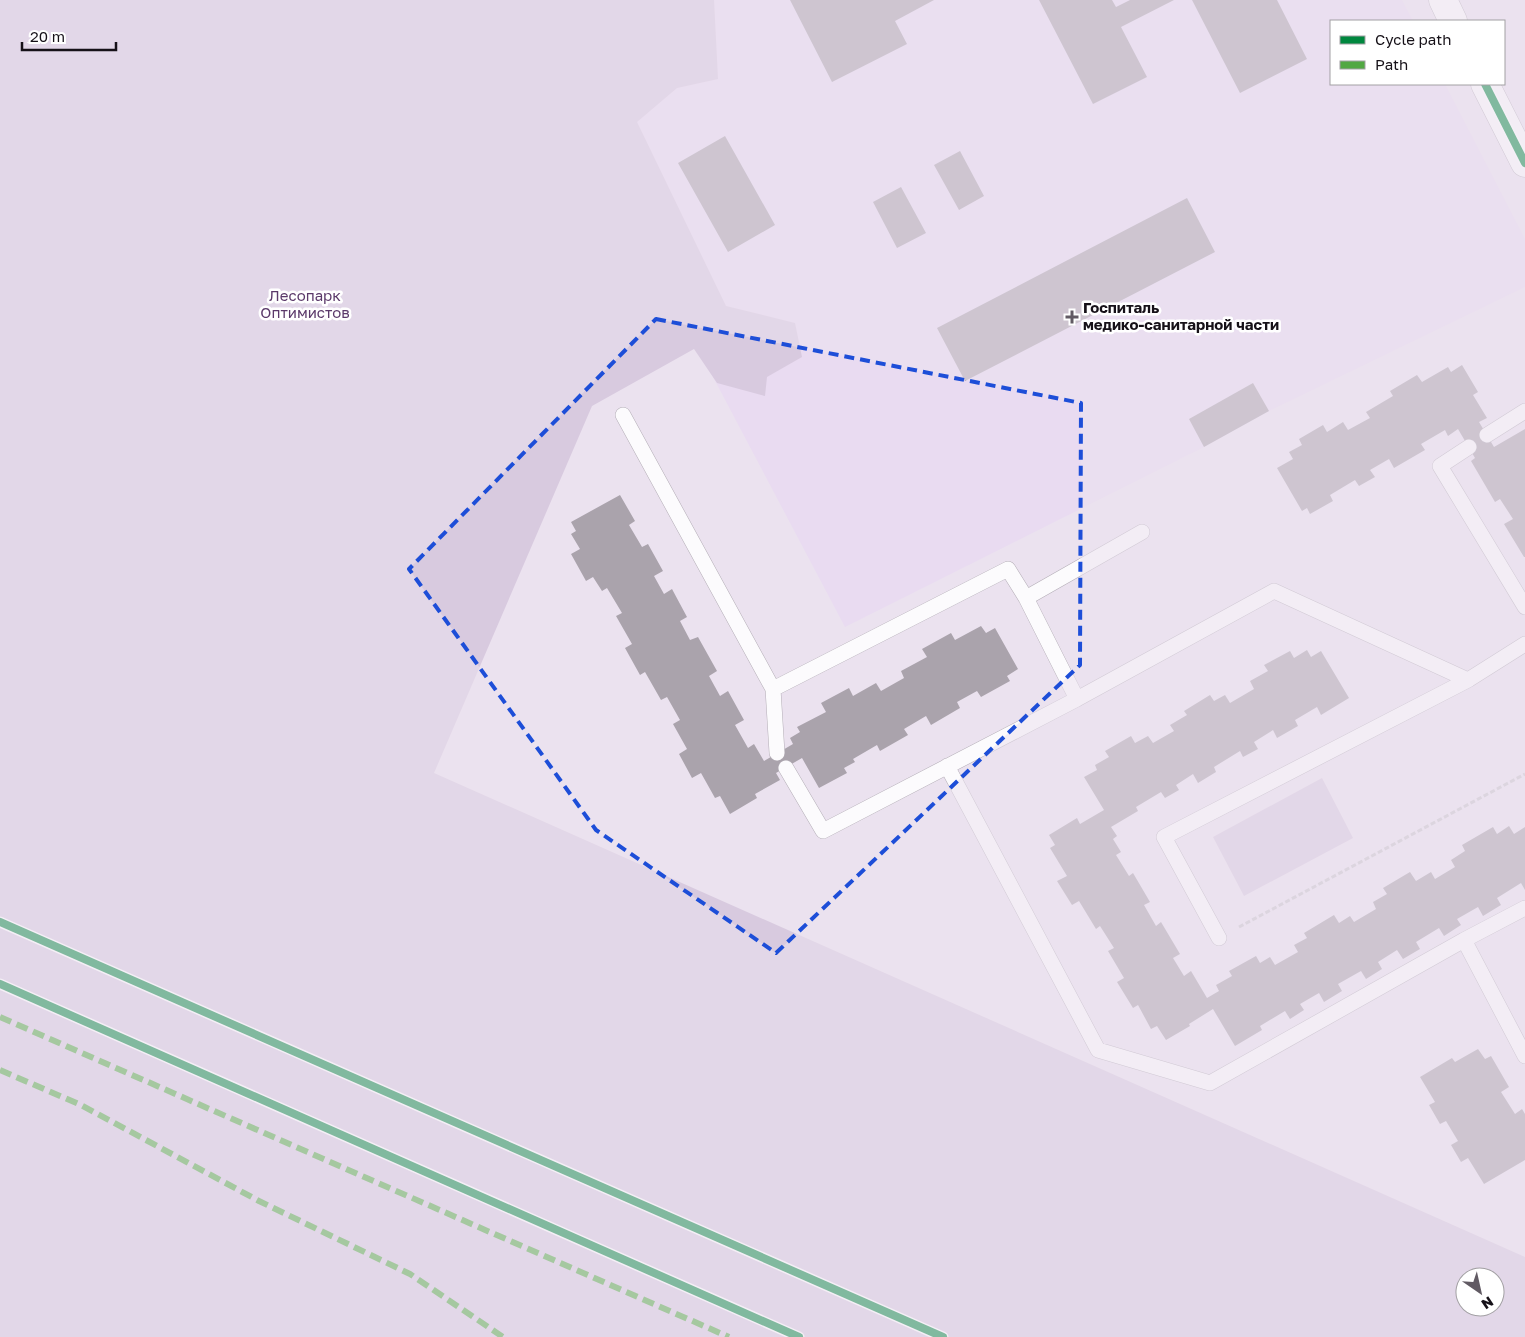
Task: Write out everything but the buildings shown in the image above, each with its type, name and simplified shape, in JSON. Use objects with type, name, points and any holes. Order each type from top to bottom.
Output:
[{"type":"street","points":[[1443,0],[1453,20]]},
{"type":"street","points":[[1486,85],[1525,163]]},
{"type":"lane","points":[[1487,435],[1525,411]]},
{"type":"lane","points":[[623,415],[773,689],[777,753]]},
{"type":"lane","points":[[1469,447],[1440,466],[1525,607]]},
{"type":"lane","points":[[1026,598],[1142,532]]},
{"type":"lane","points":[[773,689],[1008,569],[1026,598],[1077,699]]},
{"type":"lane","points":[[786,768],[823,832],[1077,699],[1274,591],[1468,680]]},
{"type":"lane","points":[[1219,938],[1164,837],[1468,680],[1525,644]]},
{"type":"lane","points":[[947,766],[1098,1050],[1210,1083],[1464,940],[1525,908]]},
{"type":"lane","points":[[1464,940],[1525,1056]]},
{"type":"path","points":[[1219,938],[1525,774]]},
{"type":"highlighted area","points":[[656,319],[1081,403],[1080,665],[776,953],[596,830],[409,569]]},
{"type":"shaded area","name":"Госпиталь медико-санитарной части","points":[[514,0],[1402,0],[1412,20],[1330,20],[1330,85],[1446,85],[1525,239],[1525,287],[1269,411],[1204,447],[845,627]]},
{"type":"green space","name":"Лесопарк Оптимистов","points":[[0,0],[714,0],[718,79],[677,88],[637,122],[726,306],[795,323],[802,357],[767,377],[765,396],[717,383],[694,349],[592,406],[434,773],[1525,1257],[1525,1337],[0,1337]]},
{"type":"green space","points":[[1322,778],[1353,838],[1244,896],[1213,837]]},
{"type":"marked path","points":[[0,1017],[729,1337]]},
{"type":"marked path","points":[[0,1070],[81,1105],[259,1201],[410,1274],[503,1337]]},
{"type":"cycle path","points":[[1486,85],[1525,163]]},
{"type":"cycle path","points":[[0,922],[943,1337]]},
{"type":"cycle path","points":[[0,984],[799,1337]]},
{"type":"place","name":"Госпиталь медико-санитарной части","points":[[1072,317]]}]
